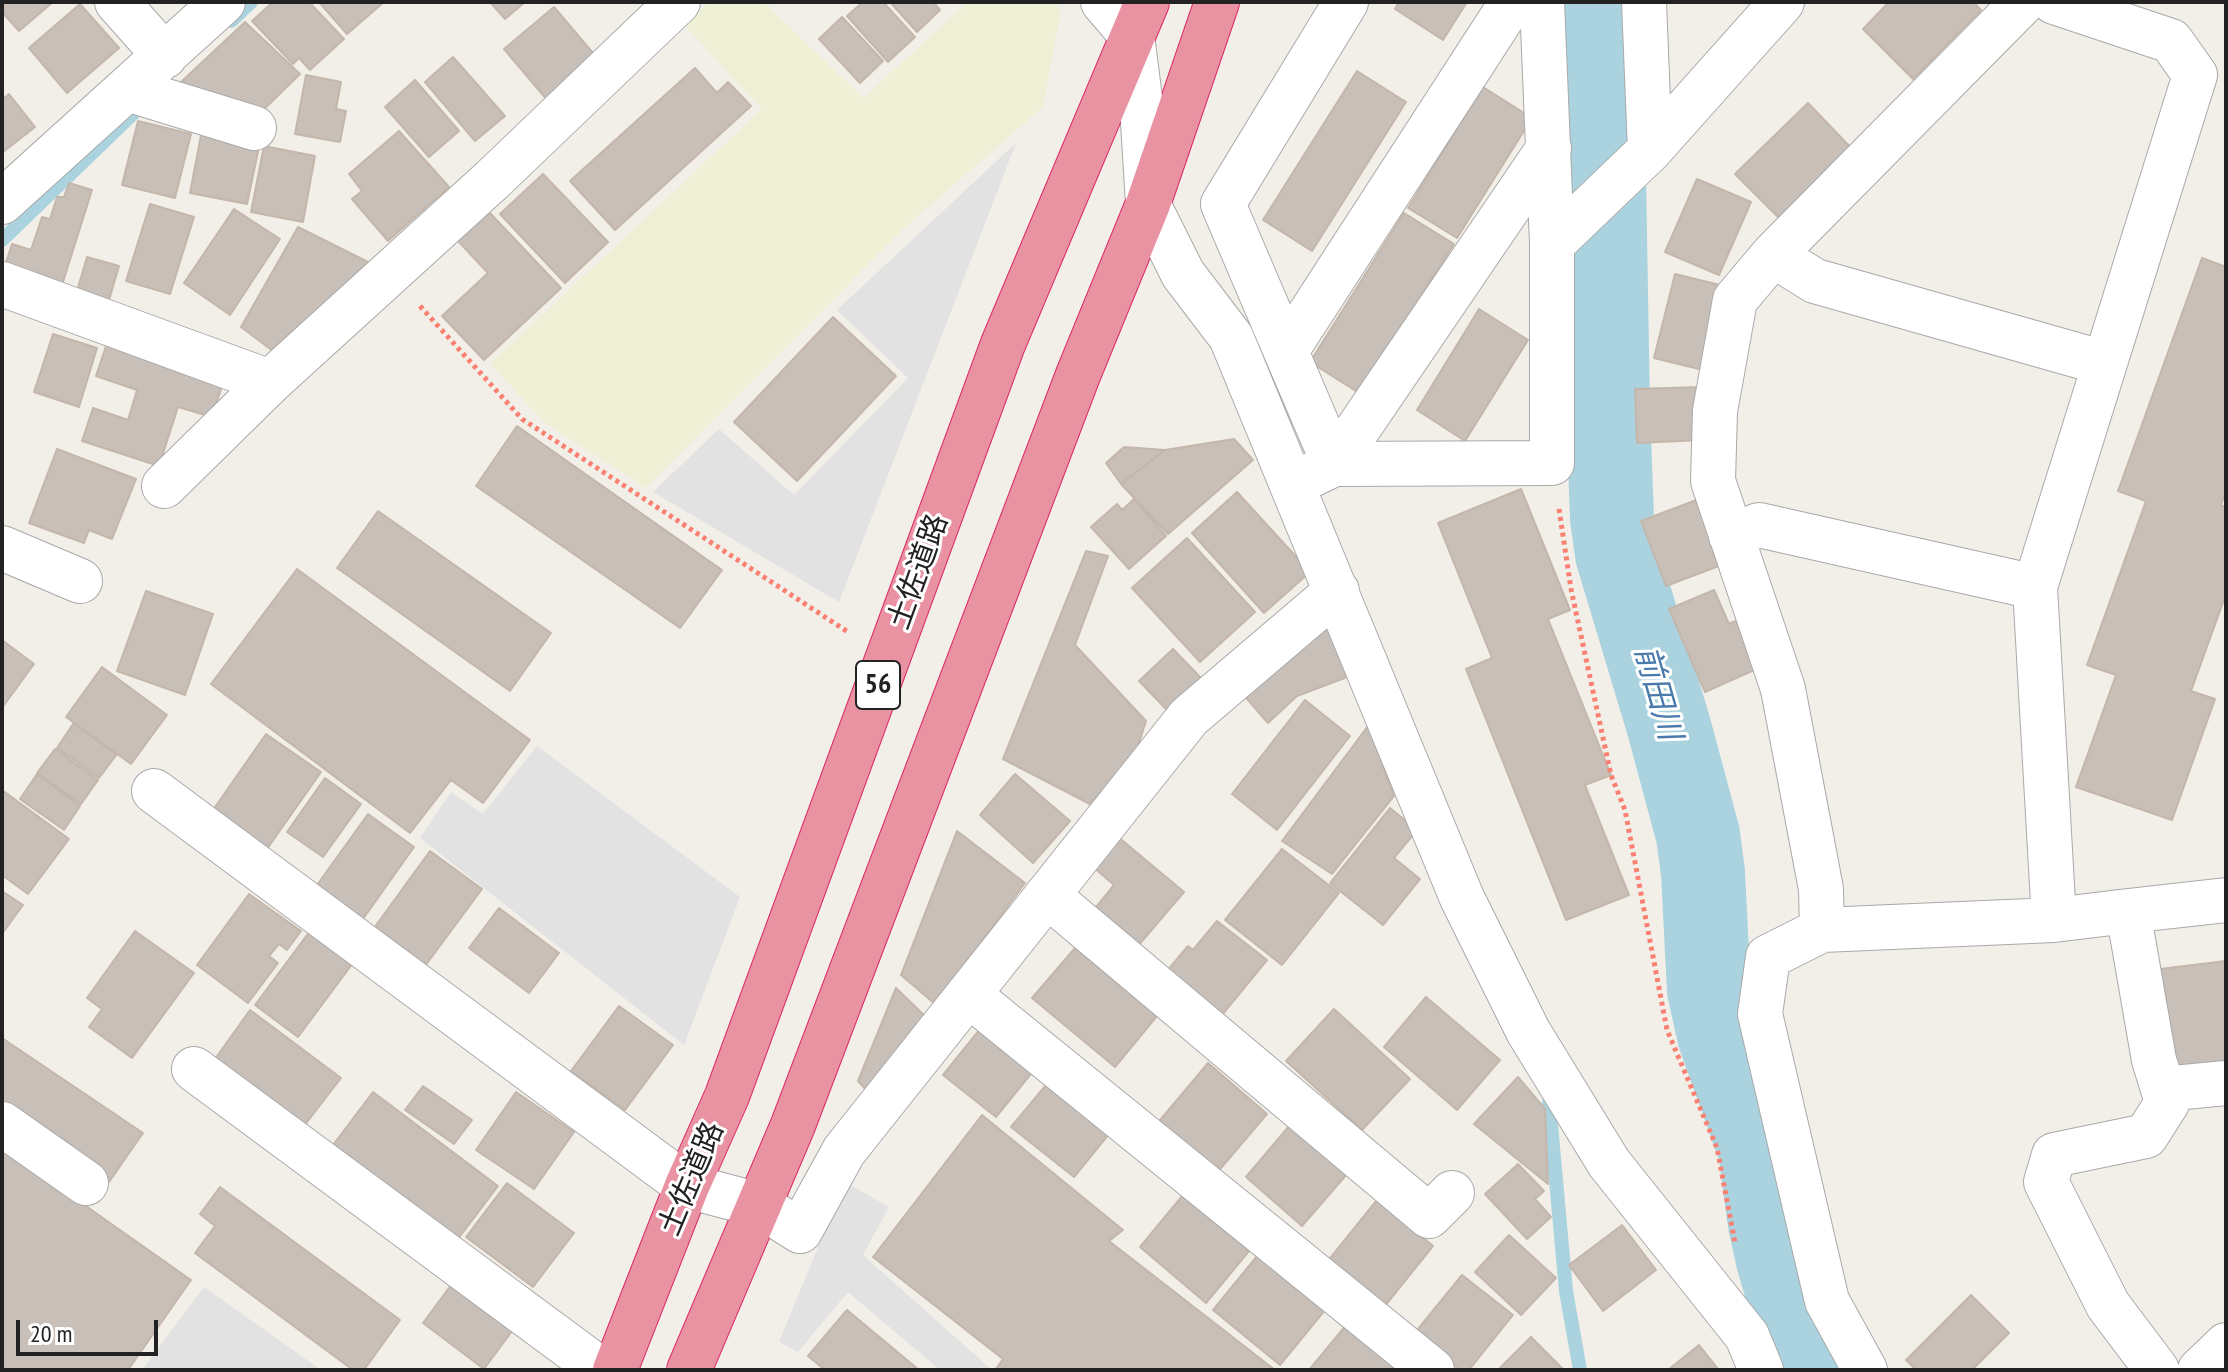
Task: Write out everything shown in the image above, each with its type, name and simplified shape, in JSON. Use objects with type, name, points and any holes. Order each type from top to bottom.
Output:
[{"type":"highway","points":[[689,1370],[793,1125],[1078,375],[1148,204],[1217,2]]},
{"type":"highway","name":"土佐道路","points":[[615,1370],[687,1186],[727,1096],[1003,344],[1140,19]]},
{"type":"street","points":[[117,2],[165,56]]},
{"type":"street","points":[[2,202],[140,94],[165,56],[223,2]]},
{"type":"street","points":[[164,486],[270,382],[492,180],[678,2]]},
{"type":"street","points":[[1103,2],[1140,19],[1148,204],[1183,274],[1231,337],[1462,898],[1528,1031],[1609,1163],[1747,1336],[1761,1370]]},
{"type":"street","points":[[1334,464],[1223,204],[1346,2]]},
{"type":"street","points":[[1286,351],[1512,2]]},
{"type":"street","points":[[1293,484],[1334,464],[1552,463],[1561,235],[1549,148],[1542,2]]},
{"type":"street","points":[[1638,161],[1644,2]]},
{"type":"street","points":[[1561,235],[1638,161],[1782,2]]},
{"type":"street","points":[[1822,930],[1821,889],[1783,689],[1713,481],[1715,411],[1735,300],[1773,255],[2023,2]]},
{"type":"street","points":[[2054,2],[2171,41],[2195,75],[2035,587],[2054,920]]},
{"type":"street","points":[[140,94],[254,128]]},
{"type":"street","points":[[1334,464],[1549,148]]},
{"type":"street","points":[[1773,255],[1815,281],[2104,363]]},
{"type":"street","points":[[2,284],[270,382]]},
{"type":"street","points":[[1731,536],[1759,525],[2035,587]]},
{"type":"street","points":[[2,548],[80,581]]},
{"type":"street","points":[[154,791],[687,1186],[759,1205],[800,1231],[844,1151],[1189,717],[1337,591]]},
{"type":"street","points":[[1047,895],[1429,1216],[1452,1193]]},
{"type":"street","points":[[1865,1370],[1827,1301],[1760,1014],[1768,957],[1822,930],[2054,920],[2226,900]]},
{"type":"street","points":[[2128,911],[2154,1060],[2167,1103],[2146,1136],[2054,1155],[2046,1182],[2108,1305],[2157,1370]]},
{"type":"street","points":[[969,995],[1432,1370]]},
{"type":"street","points":[[194,1069],[601,1370]]},
{"type":"street","points":[[2163,1089],[2226,1083]]},
{"type":"street","points":[[2,1124],[86,1183]]},
{"type":"street","points":[[2200,1370],[2226,1345]]},
{"type":"path","points":[[390,273],[522,419],[859,639]]},
{"type":"path","points":[[1552,463],[1571,589],[1611,775],[1625,810],[1667,1030],[1717,1148],[1736,1249]]},
{"type":"green space","points":[[710,2],[764,2],[863,98],[968,2],[1055,2],[1061,11],[1043,107],[904,228],[646,488],[545,423],[490,364],[762,109],[683,24]]},
{"type":"shaded area","points":[[1016,143],[839,602],[653,492],[719,429],[794,495],[908,378],[837,310]]},
{"type":"shaded area","points":[[537,746],[740,897],[684,1045],[420,838],[451,792],[483,814]]},
{"type":"shaded area","points":[[845,1182],[889,1207],[863,1255],[992,1370],[940,1370],[848,1292],[798,1352],[779,1342]]},
{"type":"shaded area","points":[[204,1287],[321,1370],[142,1370]]},
{"type":"building","points":[[2,2],[53,2],[19,31],[2,12]]},
{"type":"building","points":[[273,2],[309,2],[344,39],[310,70],[299,58],[293,64],[252,21]]},
{"type":"building","points":[[319,2],[384,2],[347,34]]},
{"type":"building","points":[[490,2],[525,2],[505,19]]},
{"type":"building","points":[[863,2],[883,2],[915,37],[888,62],[847,16]]},
{"type":"building","points":[[890,2],[933,2],[940,10],[917,32]]},
{"type":"building","points":[[1399,2],[1467,2],[1443,40],[1395,9]]},
{"type":"building","points":[[1889,2],[1973,2],[1981,10],[1913,79],[1863,29]]},
{"type":"building","points":[[80,4],[119,48],[67,93],[29,48]]},
{"type":"building","points":[[554,7],[598,59],[548,101],[504,49]]},
{"type":"building","points":[[842,17],[883,61],[860,83],[819,39]]},
{"type":"building","points":[[245,22],[300,74],[255,118],[180,83]]},
{"type":"building","points":[[453,57],[505,116],[475,141],[425,82]]},
{"type":"building","points":[[695,68],[717,93],[728,82],[751,106],[615,230],[570,181]]},
{"type":"building","points":[[1357,71],[1406,102],[1312,251],[1263,220]]},
{"type":"building","points":[[306,75],[341,82],[336,109],[346,111],[340,142],[295,134]]},
{"type":"building","points":[[415,80],[459,131],[429,157],[385,107]]},
{"type":"building","points":[[1483,87],[1532,118],[1457,238],[1408,208]]},
{"type":"building","points":[[2,94],[5,98],[9,94],[35,127],[2,153]]},
{"type":"building","points":[[1808,103],[1854,151],[1782,221],[1735,174]]},
{"type":"building","points":[[138,121],[191,134],[175,198],[122,185]]},
{"type":"building","points":[[202,130],[260,142],[247,204],[190,193]]},
{"type":"building","points":[[399,131],[449,187],[388,241],[352,199],[362,191],[349,174]]},
{"type":"building","points":[[264,146],[315,156],[303,222],[251,212]]},
{"type":"building","points":[[543,174],[608,242],[565,283],[500,214]]},
{"type":"building","points":[[1697,179],[1751,202],[1719,275],[1665,252]]},
{"type":"building","points":[[69,183],[92,190],[62,285],[2,275],[12,244],[31,250],[42,217],[50,219],[57,197],[64,197]]},
{"type":"building","points":[[150,204],[194,217],[170,294],[126,281]]},
{"type":"building","points":[[234,209],[280,239],[230,315],[184,283]]},
{"type":"building","points":[[489,212],[561,288],[484,360],[442,316],[488,273],[458,241]]},
{"type":"building","points":[[1404,213],[1454,244],[1359,393],[1310,362]]},
{"type":"building","points":[[298,227],[374,265],[273,351],[241,327]]},
{"type":"building","points":[[87,257],[119,266],[107,307],[75,298]]},
{"type":"building","points":[[2202,258],[2226,267],[2226,492],[2221,505],[2226,507],[2226,594],[2191,691],[2215,699],[2172,820],[2076,787],[2116,675],[2087,665],[2146,501],[2118,491]]},
{"type":"building","points":[[1675,274],[1728,287],[1707,371],[1654,358]]},
{"type":"building","points":[[1479,309],[1528,340],[1465,441],[1417,410]]},
{"type":"building","points":[[833,317],[896,376],[797,481],[734,422]]},
{"type":"building","points":[[53,334],[97,348],[79,407],[34,392]]},
{"type":"building","points":[[108,340],[225,377],[212,417],[178,407],[159,466],[82,441],[93,408],[128,420],[137,390],[96,376]]},
{"type":"building","points":[[1700,387],[1702,440],[1637,443],[1635,389]]},
{"type":"building","points":[[517,426],[722,570],[680,628],[476,486]]},
{"type":"building","points":[[1234,439],[1253,460],[1168,534],[1121,484],[1165,450]]},
{"type":"building","points":[[1124,447],[1165,450],[1121,484],[1106,463]]},
{"type":"building","points":[[57,449],[136,479],[112,539],[89,530],[84,543],[29,523]]},
{"type":"building","points":[[1521,489],[1570,610],[1548,619],[1611,775],[1585,785],[1629,895],[1566,920],[1466,669],[1492,658],[1438,523]]},
{"type":"building","points":[[1237,492],[1310,572],[1264,613],[1192,533]]},
{"type":"building","points":[[1134,499],[1166,536],[1129,569],[1091,527],[1117,504],[1122,510]]},
{"type":"building","points":[[1699,499],[1724,564],[1666,586],[1641,521]]},
{"type":"building","points":[[378,511],[551,633],[510,691],[337,568]]},
{"type":"building","points":[[1187,538],[1255,612],[1200,662],[1132,588]]},
{"type":"building","points":[[1086,551],[1108,556],[1075,645],[1146,721],[1135,755],[1090,804],[1003,759]]},
{"type":"building","points":[[297,569],[530,740],[483,803],[451,780],[410,833],[211,684]]},
{"type":"building","points":[[1714,590],[1729,624],[1742,618],[1763,666],[1705,692],[1669,609]]},
{"type":"building","points":[[146,591],[213,614],[185,695],[117,671]]},
{"type":"building","points":[[1331,621],[1350,676],[1297,696],[1268,723],[1235,685]]},
{"type":"building","points":[[2,640],[34,664],[2,708]]},
{"type":"building","points":[[1173,649],[1203,680],[1169,712],[1139,681]]},
{"type":"building","points":[[102,667],[167,715],[131,764],[66,717]]},
{"type":"building","points":[[1305,700],[1350,736],[1277,830],[1232,794]]},
{"type":"building","points":[[73,724],[117,754],[99,778],[57,748]]},
{"type":"building","points":[[1368,726],[1394,796],[1332,874],[1282,841]]},
{"type":"building","points":[[266,734],[321,772],[267,849],[213,810]]},
{"type":"building","points":[[55,749],[98,780],[81,804],[37,773]]},
{"type":"building","points":[[37,774],[80,806],[64,830],[20,799]]},
{"type":"building","points":[[1015,774],[1070,821],[1033,863],[980,815]]},
{"type":"building","points":[[325,778],[361,804],[323,857],[287,832]]},
{"type":"building","points":[[2,790],[69,839],[28,894],[2,875]]},
{"type":"building","points":[[1390,808],[1417,830],[1394,858],[1420,879],[1383,925],[1330,883]]},
{"type":"building","points":[[368,814],[414,847],[363,919],[317,885]]},
{"type":"building","points":[[957,831],[1025,883],[935,1004],[901,975]]},
{"type":"building","points":[[1117,836],[1184,892],[1137,947],[1093,911],[1114,885],[1092,866]]},
{"type":"building","points":[[1282,849],[1339,893],[1282,965],[1225,920]]},
{"type":"building","points":[[430,851],[482,889],[425,966],[374,928]]},
{"type":"building","points":[[2,891],[23,905],[2,934]]},
{"type":"building","points":[[249,894],[301,931],[287,950],[279,944],[269,956],[278,963],[248,1003],[197,965]]},
{"type":"building","points":[[499,908],[559,953],[529,993],[469,948]]},
{"type":"building","points":[[1217,921],[1267,960],[1222,1015],[1167,971],[1188,946],[1193,950]]},
{"type":"building","points":[[135,931],[194,973],[132,1058],[89,1027],[102,1009],[87,998]]},
{"type":"building","points":[[310,931],[353,963],[298,1037],[255,1005]]},
{"type":"building","points":[[1075,948],[1157,1016],[1115,1067],[1032,998]]},
{"type":"building","points":[[2226,961],[2226,1066],[2173,1072],[2160,969]]},
{"type":"building","points":[[896,988],[929,1020],[869,1093],[858,1081]]},
{"type":"building","points":[[1426,997],[1500,1060],[1457,1110],[1384,1047]]},
{"type":"building","points":[[619,1006],[673,1045],[625,1110],[571,1071]]},
{"type":"building","points":[[1334,1009],[1410,1079],[1362,1130],[1286,1061]]},
{"type":"building","points":[[250,1010],[341,1078],[304,1126],[215,1059]]},
{"type":"building","points":[[985,1023],[1038,1065],[996,1117],[943,1075]]},
{"type":"building","points":[[2,1038],[143,1133],[109,1182],[2,1110]]},
{"type":"building","points":[[1208,1063],[1267,1114],[1215,1175],[1156,1125]]},
{"type":"building","points":[[1518,1077],[1545,1109],[1548,1184],[1474,1124]]},
{"type":"building","points":[[1051,1079],[1113,1129],[1074,1177],[1011,1127]]},
{"type":"building","points":[[423,1086],[472,1120],[454,1144],[405,1110]]},
{"type":"building","points":[[373,1092],[498,1186],[458,1239],[333,1145]]},
{"type":"building","points":[[516,1092],[574,1132],[534,1189],[476,1150]]},
{"type":"building","points":[[982,1115],[1123,1230],[1109,1241],[1275,1370],[996,1369],[1003,1359],[873,1257]]},
{"type":"building","points":[[1290,1125],[1347,1174],[1302,1226],[1246,1177]]},
{"type":"building","points":[[2,1147],[191,1280],[128,1370],[2,1370]]},
{"type":"building","points":[[1518,1164],[1544,1191],[1535,1199],[1551,1217],[1527,1239],[1485,1194]]},
{"type":"building","points":[[507,1183],[574,1233],[533,1287],[466,1237]]},
{"type":"building","points":[[220,1187],[400,1320],[364,1370],[353,1370],[195,1253],[215,1226],[200,1214]]},
{"type":"building","points":[[1183,1195],[1249,1251],[1206,1303],[1140,1247]]},
{"type":"building","points":[[1377,1200],[1433,1246],[1384,1307],[1327,1262]]},
{"type":"building","points":[[1622,1225],[1656,1270],[1603,1311],[1569,1265]]},
{"type":"building","points":[[1509,1235],[1556,1278],[1521,1315],[1475,1272]]},
{"type":"building","points":[[1258,1255],[1325,1310],[1280,1365],[1213,1310]]},
{"type":"building","points":[[1462,1275],[1513,1315],[1469,1370],[1460,1370],[1414,1334]]},
{"type":"building","points":[[457,1277],[518,1323],[484,1369],[423,1323]]},
{"type":"building","points":[[1971,1295],[2009,1333],[1972,1370],[1916,1370],[1906,1360]]},
{"type":"building","points":[[847,1310],[919,1370],[825,1370],[808,1356]]},
{"type":"building","points":[[1347,1324],[1399,1365],[1396,1370],[1309,1370]]},
{"type":"building","points":[[1531,1337],[1564,1370],[1498,1370]]},
{"type":"building","points":[[1699,1345],[1719,1370],[1668,1370]]},
{"type":"waterway","points":[[231,21],[251,2]]},
{"type":"waterway","name":"前田川","points":[[1601,2],[1608,408],[1612,518],[1617,554],[1698,835],[1709,990],[1719,1035],[1760,1150],[1778,1260],[1810,1370]]},
{"type":"waterway","points":[[2,240],[146,101]]},
{"type":"waterway","points":[[1549,1103],[1566,1291],[1580,1370]]}]
